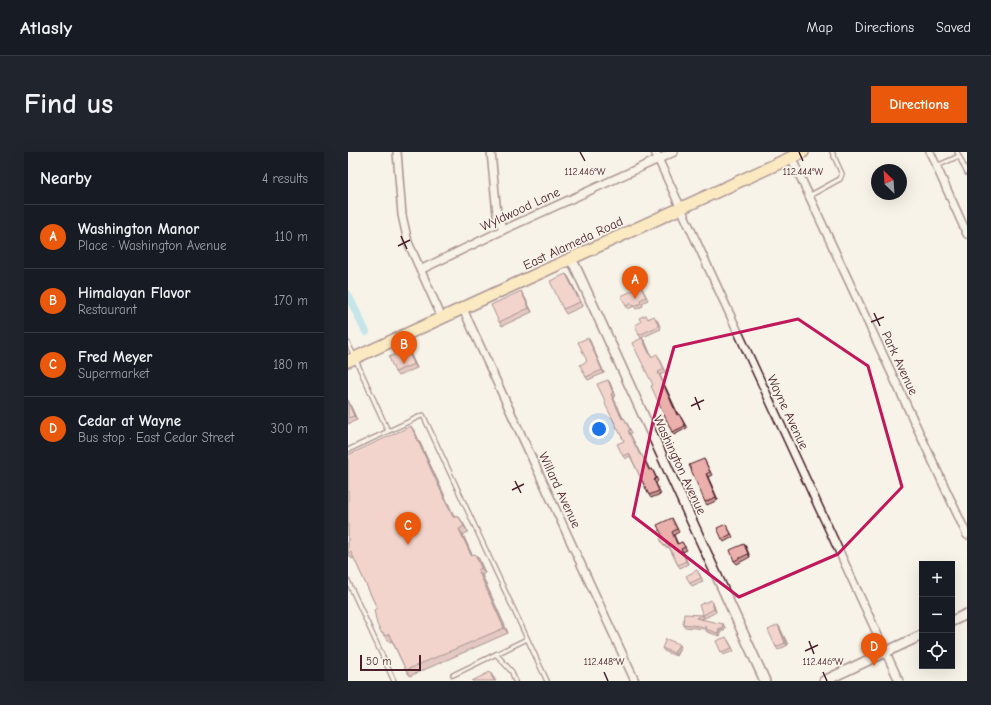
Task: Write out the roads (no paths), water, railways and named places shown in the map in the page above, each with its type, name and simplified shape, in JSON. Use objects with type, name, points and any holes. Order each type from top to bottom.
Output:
[{"type":"main road","name":"East Alameda Road","points":[[350,358],[463,309],[803,152]]},
{"type":"street","points":[[397,152],[402,214],[408,242],[442,318]]},
{"type":"street","points":[[491,152],[497,214],[503,230]]},
{"type":"street","name":"Wayne Avenue","points":[[656,152],[899,681]]},
{"type":"street","name":"Wyldwood Lane","points":[[420,270],[503,230],[674,152]]},
{"type":"street","points":[[930,152],[967,234]]},
{"type":"street","name":"Park Avenue","points":[[792,157],[967,535]]},
{"type":"street","name":"Washington Avenue","points":[[570,259],[578,273],[766,681]]},
{"type":"street","name":"Willard Avenue","points":[[463,309],[635,681]]},
{"type":"street","points":[[955,620],[967,614]]},
{"type":"street","points":[[829,680],[919,636]]},
{"type":"lane","points":[[809,196],[840,179],[842,174],[832,152]]},
{"type":"lane","points":[[957,152],[967,173]]},
{"type":"lane","points":[[936,166],[959,156]]},
{"type":"lane","points":[[348,343],[350,358],[388,431]]},
{"type":"lane","points":[[348,450],[423,415],[547,681]]},
{"type":"lane","points":[[348,581],[394,681]]},
{"type":"lane","points":[[453,675],[527,639]]},
{"type":"lane","points":[[496,654],[512,672],[515,681]]},
{"type":"waterway","points":[[348,295],[366,332]]},
{"type":"place","name":"Washington Manor","points":[[635,299]]},
{"type":"place","name":"Himalayan Flavor","points":[[404,364]]},
{"type":"place","name":"Fred Meyer","points":[[408,545]]},
{"type":"place","name":"Cedar at Wayne","points":[[874,666]]}]
